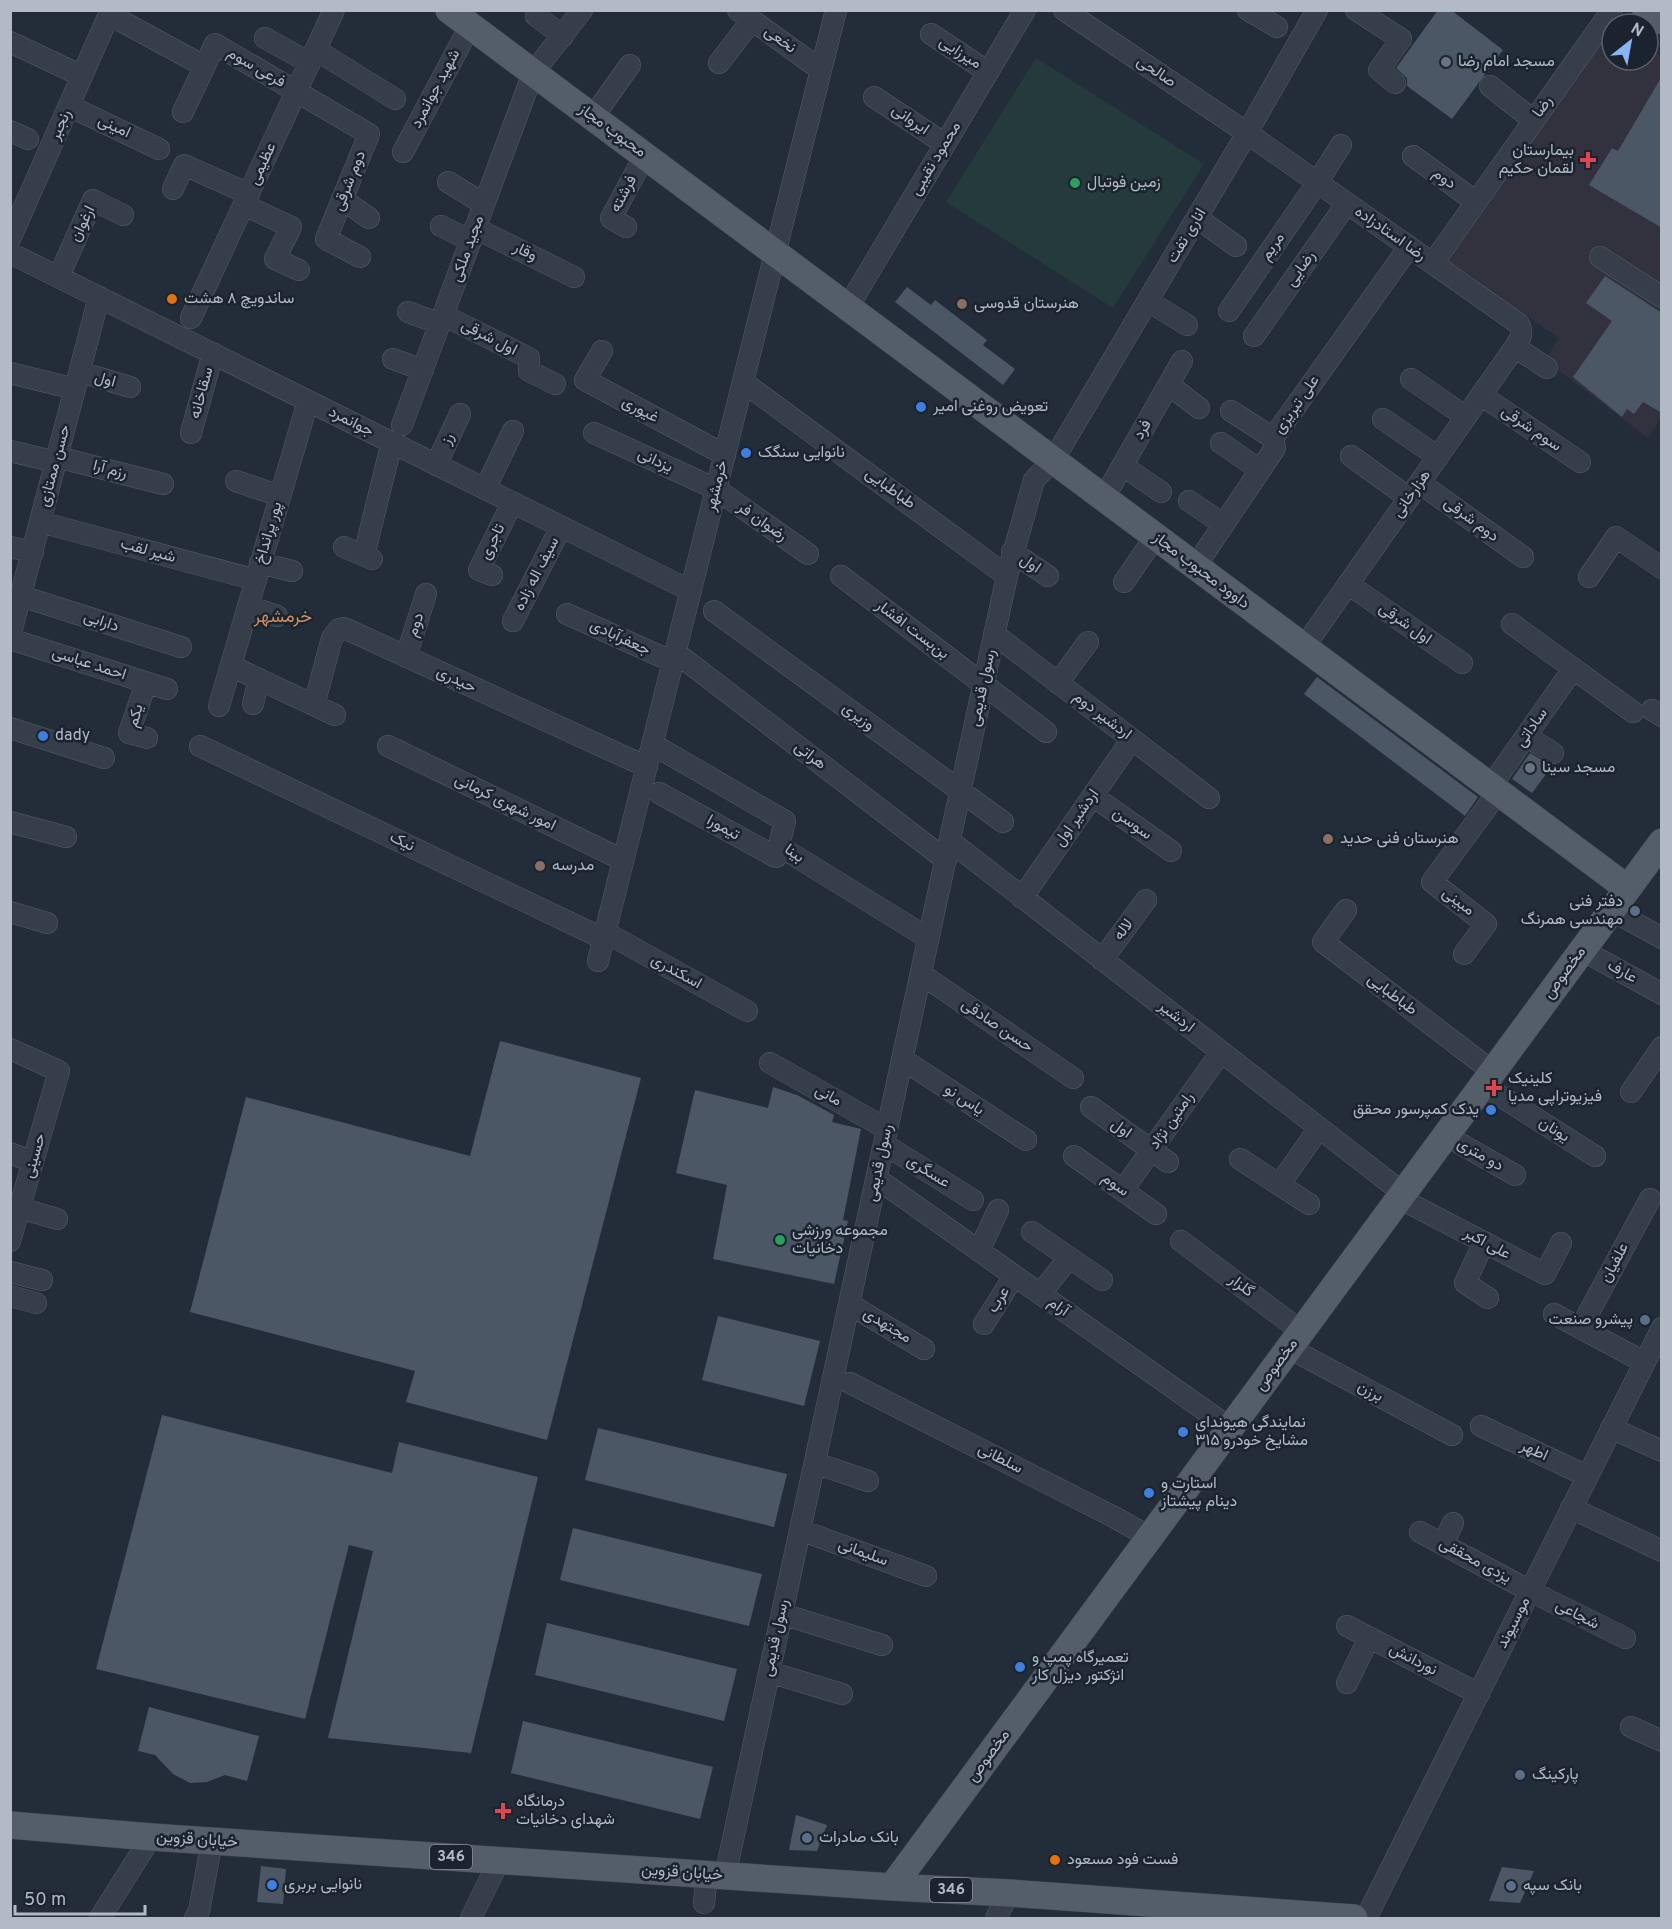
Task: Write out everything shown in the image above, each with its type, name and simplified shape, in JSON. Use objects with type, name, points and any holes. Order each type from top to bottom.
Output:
[{"type":"main road","points":[[1646,10],[1662,21]]},
{"type":"main road","name":"محبوب مجاز","points":[[457,15],[776,251]]},
{"type":"main road","name":"داوود محبوب مجاز","points":[[776,251],[1195,567],[1627,888]]},
{"type":"main road","name":"مخصوص","points":[[892,1887],[1662,842]]},
{"type":"main road","name":"خیابان قزوین","points":[[10,1824],[151,1837],[1354,1918]]},
{"type":"street","name":"عظیمی","points":[[191,318],[334,10]]},
{"type":"street","points":[[533,72],[582,10]]},
{"type":"street","name":"خرمشهر","points":[[598,961],[836,10]]},
{"type":"street","name":"محمود نقیبی","points":[[848,307],[1025,10]]},
{"type":"street","name":"صالحی","points":[[1064,10],[1247,133]]},
{"type":"street","points":[[1248,10],[1276,27]]},
{"type":"street","name":"اناری تفت","points":[[1054,459],[1317,10]]},
{"type":"street","points":[[1356,10],[1401,39],[1379,70],[1395,83]]},
{"type":"street","name":"رضا","points":[[1433,263],[1611,10]]},
{"type":"street","name":"فرعی سوم","points":[[110,13],[204,66],[215,44],[297,92]]},
{"type":"street","name":"رنجبر","points":[[10,239],[110,13]]},
{"type":"street","name":"شهید جوانمرد","points":[[403,152],[457,15]]},
{"type":"street","points":[[719,63],[745,15]]},
{"type":"street","name":"نخعی","points":[[745,15],[821,70]]},
{"type":"street","points":[[536,16],[562,36]]},
{"type":"street","name":"میرزایی","points":[[931,34],[988,72]]},
{"type":"street","points":[[265,38],[313,56],[395,99]]},
{"type":"street","points":[[10,42],[82,76]]},
{"type":"street","points":[[594,117],[630,65]]},
{"type":"street","points":[[183,112],[204,66]]},
{"type":"street","name":"مجید ملکی","points":[[397,434],[423,370],[533,72]]},
{"type":"street","points":[[1490,86],[1533,120]]},
{"type":"street","name":"دوم شرقی","points":[[297,92],[369,134],[327,239],[360,257]]},
{"type":"street","name":"ایروانی","points":[[874,96],[945,144]]},
{"type":"street","name":"امینی","points":[[69,106],[159,149]]},
{"type":"street","name":"رضا استادزاده","points":[[1247,133],[1519,324],[1522,333],[1517,344]]},
{"type":"street","name":"مریم","points":[[1229,312],[1341,145]]},
{"type":"street","name":"فرشته","points":[[626,227],[611,218],[645,155]]},
{"type":"street","name":"دوم","points":[[1413,156],[1476,202]]},
{"type":"street","points":[[173,189],[184,165],[291,227],[275,259],[299,270]]},
{"type":"street","points":[[448,182],[484,204]]},
{"type":"street","name":"ارغوان","points":[[59,276],[84,196],[123,215]]},
{"type":"street","points":[[342,199],[369,218]]},
{"type":"street","name":"رضایی","points":[[1254,336],[1347,203]]},
{"type":"street","points":[[1197,218],[1236,246]]},
{"type":"street","name":"وقار","points":[[441,226],[473,235],[574,276]]},
{"type":"street","name":"علی تبریزی","points":[[1195,567],[1275,448],[1273,438],[1410,247]]},
{"type":"street","name":"جوانمرد","points":[[10,253],[308,401],[397,434],[436,465],[691,591]]},
{"type":"street","points":[[1600,257],[1662,297]]},
{"type":"street","name":"حسن ممتازی","points":[[10,638],[99,297]]},
{"type":"street","points":[[1148,301],[1187,325]]},
{"type":"street","points":[[408,312],[441,319]]},
{"type":"street","name":"اول شرقی","points":[[441,319],[529,358],[529,371],[555,384]]},
{"type":"street","points":[[1517,344],[1547,368]]},
{"type":"street","name":"هزارخانی","points":[[1304,647],[1517,344]]},
{"type":"street","name":"غیوری","points":[[602,351],[585,380],[725,455]]},
{"type":"street","name":"سقاخانه","points":[[192,433],[213,353]]},
{"type":"street","points":[[393,359],[423,370]]},
{"type":"street","name":"فرد","points":[[1104,498],[1182,362]]},
{"type":"street","name":"اول","points":[[10,373],[130,387]]},
{"type":"street","points":[[1411,379],[1466,417]]},
{"type":"street","name":"طباطبایی","points":[[743,382],[1007,576]]},
{"type":"street","points":[[1169,385],[1199,408]]},
{"type":"street","name":"سوم شرقی","points":[[1481,395],[1580,462]]},
{"type":"street","name":"پور پرانداخ","points":[[219,706],[308,401]]},
{"type":"street","points":[[1231,411],[1273,438]]},
{"type":"street","name":"رز","points":[[436,465],[460,414]]},
{"type":"street","points":[[1383,419],[1438,457]]},
{"type":"street","points":[[485,489],[513,430]]},
{"type":"street","name":"یزدانی","points":[[594,433],[716,489]]},
{"type":"street","points":[[344,547],[368,557],[397,434]]},
{"type":"street","points":[[1221,443],[1260,470]]},
{"type":"street","name":"رزم آرا","points":[[10,451],[57,459],[163,484]]},
{"type":"street","name":"دوم شرقی","points":[[1351,456],[1414,490],[1523,557]]},
{"type":"street","name":"رسول قدیمی","points":[[704,1903],[716,1876],[769,1672],[1012,552],[1034,480],[1054,459]]},
{"type":"street","points":[[1122,466],[1161,492]]},
{"type":"street","points":[[236,481],[280,496]]},
{"type":"street","name":"رضوان فر","points":[[716,489],[808,554]]},
{"type":"street","points":[[1189,501],[1223,524]]},
{"type":"street","name":"تاجری","points":[[492,575],[479,570],[512,503]]},
{"type":"street","name":"شیر لقب","points":[[40,522],[258,572]]},
{"type":"street","name":"سیف اله زاده","points":[[513,621],[561,527]]},
{"type":"street","points":[[1124,582],[1155,537]]},
{"type":"street","points":[[1589,577],[1616,537],[1662,568]]},
{"type":"street","points":[[10,547],[33,552]]},
{"type":"street","name":"اول","points":[[1012,552],[1048,576]]},
{"type":"street","points":[[258,572],[292,571]]},
{"type":"street","name":"بن‌بست افشار","points":[[841,576],[1046,732]]},
{"type":"street","name":"اول شرقی","points":[[1348,584],[1462,663]]},
{"type":"street","name":"دوم","points":[[406,657],[426,594]]},
{"type":"street","name":"دارابی","points":[[21,596],[181,647]]},
{"type":"street","points":[[248,606],[277,616]]},
{"type":"street","name":"وزیری","points":[[714,611],[1003,822]]},
{"type":"street","name":"جعفرآبادی","points":[[567,614],[674,657]]},
{"type":"street","points":[[1512,624],[1573,669],[1649,713]]},
{"type":"street","name":"حیدری","points":[[314,705],[332,638],[339,629],[350,630],[646,767]]},
{"type":"street","name":"اردشیر دوم","points":[[994,634],[1209,798]]},
{"type":"street","name":"احمد عباسی","points":[[10,638],[166,689]]},
{"type":"street","points":[[1058,683],[1088,642]]},
{"type":"street","name":"هراتی","points":[[674,657],[948,850]]},
{"type":"street","points":[[231,666],[335,715]]},
{"type":"street","name":"ساداتی","points":[[1495,789],[1526,736],[1573,669]]},
{"type":"street","points":[[253,704],[259,679]]},
{"type":"street","name":"یکم","points":[[146,683],[129,733],[147,738]]},
{"type":"street","points":[[10,728],[104,758]]},
{"type":"street","points":[[1526,736],[1553,753]]},
{"type":"street","name":"اردشیر اول","points":[[1022,898],[1132,739]]},
{"type":"street","name":"بینا","points":[[652,744],[785,821],[779,846],[928,938]]},
{"type":"street","name":"نیک","points":[[200,746],[604,936]]},
{"type":"street","name":"امور شهری کرمانی","points":[[388,746],[623,860]]},
{"type":"street","name":"مبینی","points":[[1464,954],[1486,924],[1432,882],[1495,789]]},
{"type":"street","name":"تیمورا","points":[[659,793],[776,857],[779,846]]},
{"type":"street","name":"سوسن","points":[[1093,796],[1171,851]]},
{"type":"street","points":[[10,822],[66,837]]},
{"type":"street","name":"اردشیر","points":[[948,850],[1022,898],[1319,1128],[1401,1195]]},
{"type":"street","name":"لاله","points":[[1102,960],[1146,900]]},
{"type":"street","name":"طباطبایی","points":[[1347,910],[1323,942],[1487,1078]]},
{"type":"street","points":[[1611,910],[1662,938]]},
{"type":"street","points":[[10,912],[47,923]]},
{"type":"street","name":"اسکندری","points":[[604,936],[747,1011]]},
{"type":"street","name":"عارف","points":[[1582,950],[1662,994]]},
{"type":"street","name":"حسن صادقی","points":[[921,974],[1073,1078]]},
{"type":"street","points":[[1631,1092],[1662,1047]]},
{"type":"street","name":"حسینی","points":[[10,1049],[59,1071],[10,1242]]},
{"type":"street","name":"رامتین نژاد","points":[[1123,1190],[1160,1156],[1221,1052]]},
{"type":"street","name":"یاس نو","points":[[902,1059],[1026,1140]]},
{"type":"street","name":"مانی","points":[[770,1063],[885,1137]]},
{"type":"street","name":"یونان","points":[[1487,1078],[1595,1156]]},
{"type":"street","name":"اول","points":[[1091,1107],[1160,1156]]},
{"type":"street","points":[[1280,1185],[1319,1128]]},
{"type":"street","name":"دو متری","points":[[1445,1135],[1515,1175]]},
{"type":"street","name":"عسگری","points":[[885,1137],[973,1200]]},
{"type":"street","points":[[10,1153],[33,1162]]},
{"type":"street","name":"سوم","points":[[1074,1156],[1156,1214]]},
{"type":"street","points":[[1240,1159],[1309,1204]]},
{"type":"street","name":"آرام","points":[[886,1185],[1230,1428]]},
{"type":"street","name":"علی اکبر","points":[[1401,1195],[1545,1274],[1561,1243]]},
{"type":"street","name":"علفیان","points":[[1581,1327],[1650,1199]]},
{"type":"street","points":[[20,1208],[57,1219]]},
{"type":"street","points":[[979,1251],[999,1210]]},
{"type":"street","points":[[1032,1232],[1102,1280]]},
{"type":"street","name":"گلزار","points":[[1181,1241],[1295,1340]]},
{"type":"street","points":[[1484,1242],[1465,1283],[1488,1298]]},
{"type":"street","points":[[1040,1294],[1069,1258]]},
{"type":"street","points":[[10,1272],[42,1280]]},
{"type":"street","name":"عرب","points":[[984,1324],[1014,1276]]},
{"type":"street","points":[[10,1296],[36,1303]]},
{"type":"street","name":"مجتهدی","points":[[849,1304],[924,1349]]},
{"type":"street","points":[[1554,1314],[1581,1327],[1655,1345]]},
{"type":"street","name":"برزن","points":[[1295,1340],[1452,1435]]},
{"type":"street","name":"موسیوند","points":[[1366,1918],[1611,1428],[1655,1345]]},
{"type":"street","name":"سلطانی","points":[[850,1383],[1150,1537]]},
{"type":"street","name":"اطهر","points":[[1481,1426],[1587,1476]]},
{"type":"street","points":[[1611,1428],[1662,1451]]},
{"type":"street","points":[[814,1463],[868,1481]]},
{"type":"street","points":[[1571,1508],[1662,1551]]},
{"type":"street","points":[[1443,1544],[1453,1522]]},
{"type":"street","name":"سلیمانی","points":[[800,1530],[926,1576]]},
{"type":"street","name":"یزدی محققی","points":[[1420,1532],[1530,1591]]},
{"type":"street","name":"شجاعی","points":[[1530,1591],[1625,1638]]},
{"type":"street","points":[[782,1614],[882,1645]]},
{"type":"street","name":"نوردانش","points":[[1347,1626],[1479,1694]]},
{"type":"street","points":[[1347,1683],[1369,1638]]},
{"type":"street","points":[[769,1672],[842,1694]]},
{"type":"street","points":[[1630,1727],[1662,1742]]},
{"type":"street","points":[[100,1918],[151,1837]]},
{"type":"street","points":[[195,1918],[199,1911],[212,1841]]},
{"type":"street","points":[[471,1918],[499,1861]]},
{"type":"street","points":[[996,1918],[1009,1893]]},
{"type":"shaded area","name":"بیمارستان لقمان حکیم","points":[[1600,41],[1600,72],[1660,72],[1661,55],[1662,417],[1648,438],[1545,360],[1559,338],[1444,260]]},
{"type":"green space","name":"زمین فوتبال","points":[[1036,58],[1204,164],[1113,308],[946,202]]},
{"type":"building","name":"مسجد امام رضا","points":[[1438,10],[1451,10],[1503,50],[1452,119],[1407,86],[1407,78],[1396,68]]},
{"type":"building","points":[[1662,76],[1662,228],[1589,185],[1612,148],[1618,151]]},
{"type":"building","points":[[1605,276],[1662,313],[1662,413],[1643,402],[1634,414],[1627,409],[1622,417],[1573,377],[1612,321],[1586,303]]},
{"type":"building","points":[[907,287],[931,305],[935,300],[987,340],[983,345],[1015,369],[1003,385],[895,302]]},
{"type":"building","points":[[1317,677],[1478,797],[1465,816],[1304,694]]},
{"type":"building","name":"مسجد سینا","points":[[1530,753],[1552,766],[1532,793],[1512,779]]},
{"type":"building","points":[[500,1041],[641,1078],[547,1440],[406,1402],[415,1371],[190,1312],[246,1097],[470,1156]]},
{"type":"building","points":[[773,1087],[797,1095],[834,1115],[832,1122],[861,1129],[843,1220],[848,1221],[834,1284],[713,1259],[727,1185],[676,1173],[695,1090],[768,1108]]},
{"type":"building","points":[[718,1316],[820,1341],[804,1406],[702,1380]]},
{"type":"building","points":[[162,1415],[392,1473],[399,1442],[538,1477],[471,1753],[328,1738],[373,1551],[349,1545],[305,1719],[96,1669]]},
{"type":"building","points":[[598,1428],[787,1474],[774,1527],[585,1480]]},
{"type":"building","points":[[573,1528],[762,1574],[749,1626],[560,1580]]},
{"type":"building","points":[[547,1623],[737,1669],[724,1721],[535,1675]]},
{"type":"building","points":[[149,1707],[259,1736],[247,1781],[225,1775],[207,1782],[190,1783],[173,1774],[155,1755],[138,1751]]},
{"type":"building","points":[[523,1721],[713,1767],[700,1819],[511,1773]]},
{"type":"building","name":"بانک صادرات","points":[[796,1815],[827,1825],[817,1851],[789,1850]]},
{"type":"building","name":"نانوایی بربری","points":[[261,1866],[286,1869],[283,1904],[257,1902]]},
{"type":"building","name":"بانک سپه","points":[[1502,1867],[1534,1871],[1520,1903],[1489,1901]]},
{"type":"place","name":"مسجد امام رضا","points":[[1446,62]]},
{"type":"place","name":"بیمارستان لقمان حکیم","points":[[1588,160]]},
{"type":"place","name":"زمین فوتبال","points":[[1075,183]]},
{"type":"place","name":"ساندویچ ۸ هشت","points":[[172,299]]},
{"type":"place","name":"هنرستان قدوسی","points":[[962,304]]},
{"type":"place","name":"تعویض روغنی امیر","points":[[921,407]]},
{"type":"place","name":"نانوایی سنگک","points":[[746,453]]},
{"type":"place","name":"dady","points":[[43,736]]},
{"type":"place","name":"مسجد سینا","points":[[1530,768]]},
{"type":"place","name":"هنرستان فنی حدید","points":[[1328,839]]},
{"type":"place","name":"مدرسه","points":[[540,866]]},
{"type":"place","name":"دفتر فنی مهندسی همرنگ","points":[[1635,911]]},
{"type":"place","name":"کلینیک فیزیوتراپی مدیا","points":[[1494,1088]]},
{"type":"place","name":"یدک کمپرسور محقق","points":[[1491,1110]]},
{"type":"place","name":"مجموعه ورزشی دخانیات","points":[[780,1240]]},
{"type":"place","name":"پیشرو صنعت","points":[[1645,1320]]},
{"type":"place","name":"نمایندگی هیوندای ۳۱۵ مشایخ خودرو","points":[[1183,1432]]},
{"type":"place","name":"استارت و دینام پیشتاز","points":[[1149,1493]]},
{"type":"place","name":"تعمیرگاه پمپ و انژکتور دیزل کار","points":[[1020,1667]]},
{"type":"place","name":"پارکینگ","points":[[1520,1775]]},
{"type":"place","name":"درمانگاه شهدای دخانیات","points":[[503,1811]]},
{"type":"place","name":"بانک صادرات","points":[[807,1838]]},
{"type":"place","name":"فست فود مسعود","points":[[1055,1860]]},
{"type":"place","name":"نانوایی بربری","points":[[272,1885]]},
{"type":"place","name":"بانک سپه","points":[[1511,1886]]},
{"type":"district","name":"خرمشهر","points":[[283,617]]}]
